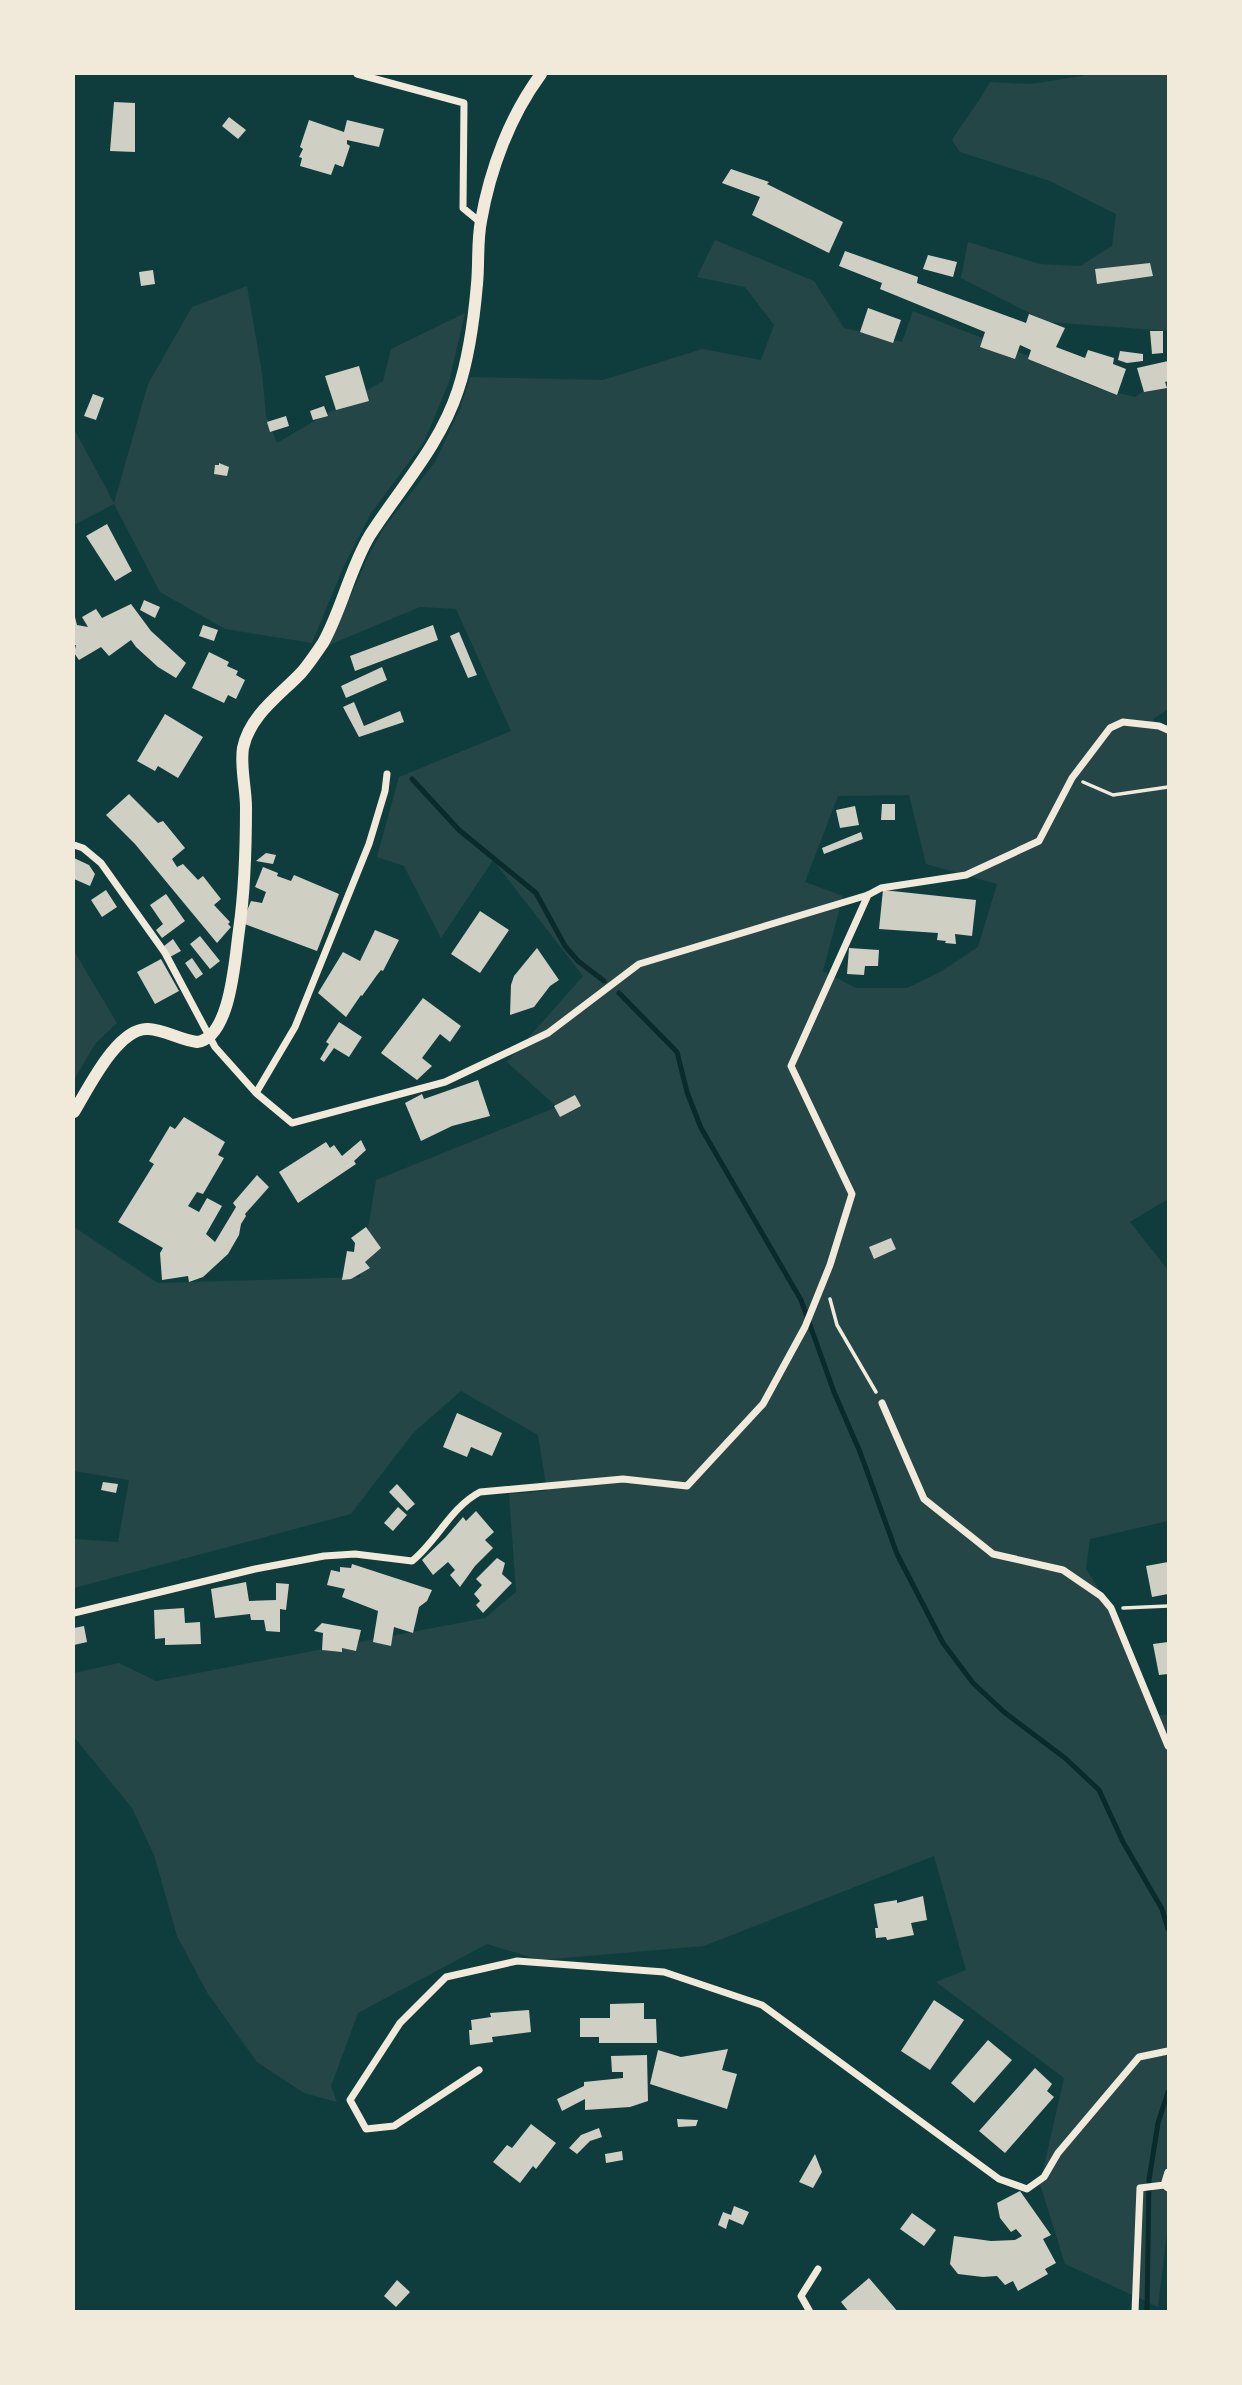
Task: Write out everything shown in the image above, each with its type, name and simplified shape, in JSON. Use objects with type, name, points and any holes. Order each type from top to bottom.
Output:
[{"type":"street","points":[[357,74],[464,103],[463,208],[480,222]]},
{"type":"street","points":[[74,1112],[112,1051],[133,1032],[146,1028],[197,1042],[211,1037],[221,1024],[226,1009],[243,900],[246,807],[243,749],[254,724],[271,700],[303,670],[324,641],[369,537],[432,448],[458,390],[477,286],[480,222],[497,161],[515,114],[541,74]]},
{"type":"street","points":[[74,845],[83,848],[101,863],[165,953],[215,1047],[256,1093],[292,1123],[445,1082],[548,1033],[639,964],[868,895],[881,888],[966,875],[1039,841],[1072,778],[1110,728],[1123,722],[1159,726],[1168,730]]},
{"type":"street","points":[[256,1093],[295,1027],[369,844],[385,791],[387,774]]},
{"type":"street","points":[[74,1613],[254,1569],[324,1556],[355,1554],[412,1561],[422,1553],[466,1499],[480,1492],[623,1479],[687,1486],[764,1404],[805,1327],[824,1280],[852,1194],[791,1066],[868,895]]},
{"type":"street","points":[[882,1403],[924,1499],[993,1554],[1063,1570],[1101,1596],[1111,1608],[1168,1746]]},
{"type":"street","points":[[479,2070],[394,2126],[366,2129],[350,2100],[400,2023],[446,1977],[517,1961],[664,1972],[762,2005],[999,2179],[1027,2189],[1044,2177],[1058,2153],[1139,2057],[1167,2050]]},
{"type":"street","points":[[1135,2312],[1140,2188],[1166,2186],[1168,2172]]},
{"type":"street","points":[[810,2312],[801,2296],[818,2269]]},
{"type":"path","points":[[1072,778],[1113,795],[1168,787]]},
{"type":"path","points":[[824,1280],[837,1325],[882,1403]]},
{"type":"path","points":[[1111,1608],[1168,1606]]},
{"type":"shaded area","points":[[1087,74],[1168,74],[1168,331],[1047,322],[961,278],[968,242],[1040,264],[1080,266],[1112,246],[1116,214],[1050,181],[960,152],[952,140],[990,82],[1030,84]]},
{"type":"shaded area","points":[[715,240],[814,281],[844,328],[902,342],[913,311],[1031,357],[1097,388],[1135,397],[1151,386],[1164,370],[1168,370],[1168,709],[1153,719],[1168,735],[1168,1199],[1130,1222],[1168,1270],[1168,1521],[1090,1539],[1086,1569],[1111,1608],[1154,1715],[1168,1715],[1168,2224],[1158,2307],[1065,2264],[1040,2184],[1064,2078],[936,1982],[966,1970],[934,1856],[704,1946],[540,1960],[487,1944],[358,2013],[331,2086],[337,2102],[304,2093],[257,2062],[208,1994],[177,1936],[154,1855],[132,1808],[74,1737],[74,1673],[119,1663],[156,1681],[485,1618],[516,1592],[509,1494],[547,1491],[538,1435],[461,1391],[413,1433],[351,1514],[74,1588],[74,1539],[118,1542],[129,1480],[74,1471],[74,1227],[158,1283],[360,1277],[376,1180],[557,1107],[507,1062],[583,976],[493,860],[441,938],[404,866],[377,857],[399,777],[511,731],[456,609],[420,607],[329,645],[383,529],[435,462],[460,409],[470,377],[603,380],[702,349],[761,360],[774,325],[745,287],[697,277]],"holes":[[[909,795],[926,864],[997,884],[978,947],[940,972],[907,988],[856,988],[823,971],[843,896],[805,882],[838,796]]]},
{"type":"shaded area","points":[[247,286],[262,373],[266,415],[277,443],[383,381],[391,349],[465,313],[449,382],[424,442],[371,513],[343,568],[312,643],[225,629],[160,592],[114,504],[74,525],[74,429],[114,503],[148,384],[192,307]]},
{"type":"shaded area","points":[[74,951],[117,1023],[95,1044],[74,1080]]},
{"type":"building","points":[[114,102],[135,103],[135,152],[110,151]]},
{"type":"building","points":[[229,117],[246,130],[238,139],[222,126]]},
{"type":"building","points":[[309,120],[344,132],[347,120],[384,129],[379,147],[347,140],[350,146],[343,167],[335,164],[331,175],[300,166],[302,158],[299,157],[303,149],[300,147]]},
{"type":"building","points":[[731,169],[769,182],[767,184],[843,222],[829,253],[752,215],[760,197],[722,183]]},
{"type":"building","points":[[845,251],[918,277],[917,283],[1026,323],[1029,314],[1065,328],[1056,347],[1085,358],[1088,350],[1114,358],[1113,364],[1126,369],[1117,395],[1028,359],[1031,350],[1020,345],[1015,359],[980,347],[985,332],[880,289],[882,283],[839,266]]},
{"type":"building","points":[[928,255],[957,262],[953,277],[923,269]]},
{"type":"building","points":[[1150,263],[1153,276],[1097,284],[1095,269]]},
{"type":"building","points":[[153,270],[155,284],[141,286],[139,272]]},
{"type":"building","points":[[868,308],[901,320],[893,343],[860,332]]},
{"type":"building","points":[[1150,331],[1163,331],[1163,353],[1152,354]]},
{"type":"building","points":[[1120,351],[1143,354],[1143,361],[1127,363],[1118,360]]},
{"type":"building","points":[[1168,361],[1168,381],[1165,382],[1167,388],[1144,392],[1137,368]]},
{"type":"building","points":[[359,366],[369,401],[336,410],[325,376]]},
{"type":"building","points":[[93,394],[104,398],[96,420],[84,416]]},
{"type":"building","points":[[324,406],[328,416],[313,420],[310,411]]},
{"type":"building","points":[[286,416],[289,426],[270,432],[267,422]]},
{"type":"building","points":[[219,463],[229,467],[227,476],[214,474],[215,465]]},
{"type":"building","points":[[107,524],[132,571],[115,581],[86,536]]},
{"type":"building","points":[[144,600],[160,607],[155,618],[140,610]]},
{"type":"building","points":[[131,604],[151,631],[186,663],[176,678],[158,667],[131,640],[109,656],[101,647],[79,660],[74,653],[74,613],[77,625],[88,627],[82,617],[96,609],[102,618]]},
{"type":"building","points":[[203,625],[218,630],[214,641],[199,636]]},
{"type":"building","points":[[433,625],[438,640],[355,671],[350,656]]},
{"type":"building","points":[[459,632],[477,675],[468,678],[450,636]]},
{"type":"building","points":[[209,652],[229,662],[227,666],[238,671],[236,675],[245,680],[236,699],[228,695],[224,703],[192,688]]},
{"type":"building","points":[[382,667],[387,680],[346,698],[341,686]]},
{"type":"building","points":[[354,702],[364,726],[400,711],[404,722],[359,737],[343,707]]},
{"type":"building","points":[[165,714],[203,737],[178,778],[158,766],[155,771],[137,761]]},
{"type":"building","points":[[129,794],[158,823],[163,821],[185,848],[172,859],[177,867],[183,864],[198,880],[203,876],[221,899],[214,905],[230,922],[228,924],[231,927],[217,943],[135,844],[106,815]]},
{"type":"building","points":[[882,804],[895,804],[895,820],[881,820]]},
{"type":"building","points":[[855,806],[859,825],[840,828],[836,810]]},
{"type":"building","points":[[861,832],[863,839],[824,854],[822,848]]},
{"type":"building","points":[[266,853],[276,855],[273,864],[256,861]]},
{"type":"building","points":[[74,858],[89,865],[95,874],[90,886],[74,879]]},
{"type":"building","points":[[263,867],[291,881],[294,875],[339,894],[317,951],[242,923],[251,901],[262,903],[266,892],[255,887]]},
{"type":"building","points":[[106,890],[117,907],[102,917],[91,900]]},
{"type":"building","points":[[883,890],[976,900],[972,936],[955,934],[956,944],[937,940],[938,933],[879,929]]},
{"type":"building","points":[[166,894],[185,921],[162,938],[156,930],[163,924],[150,905]]},
{"type":"building","points":[[480,911],[509,930],[480,973],[451,954]]},
{"type":"building","points":[[375,930],[399,940],[383,971],[381,970],[346,1017],[318,993],[343,952],[360,961]]},
{"type":"building","points":[[200,936],[220,961],[210,969],[190,944]]},
{"type":"building","points":[[173,939],[181,951],[170,957],[164,946]]},
{"type":"building","points":[[537,948],[559,980],[550,986],[534,1007],[510,1015],[514,976]]},
{"type":"building","points":[[849,948],[879,950],[878,966],[865,966],[864,975],[847,974]]},
{"type":"building","points":[[192,958],[203,974],[196,979],[185,963]]},
{"type":"building","points":[[161,959],[179,991],[155,1004],[137,972]]},
{"type":"building","points":[[423,998],[461,1026],[450,1042],[440,1034],[422,1058],[432,1066],[417,1080],[381,1053]]},
{"type":"building","points":[[339,1022],[362,1037],[349,1057],[334,1048],[324,1062],[320,1059],[329,1044],[326,1042]]},
{"type":"building","points":[[478,1080],[490,1116],[452,1126],[421,1141],[405,1103],[422,1094],[424,1099]]},
{"type":"building","points":[[575,1095],[581,1106],[560,1117],[554,1106]]},
{"type":"building","points":[[184,1117],[225,1142],[218,1155],[224,1158],[203,1194],[197,1192],[188,1206],[199,1212],[207,1198],[222,1206],[206,1234],[215,1242],[236,1207],[233,1203],[257,1175],[269,1187],[245,1214],[239,1235],[228,1254],[203,1277],[189,1282],[188,1276],[162,1280],[160,1253],[163,1248],[118,1222],[154,1164],[149,1161],[170,1126],[175,1129]]},
{"type":"building","points":[[361,1140],[366,1150],[354,1161],[356,1164],[298,1203],[279,1172],[326,1142],[330,1148],[334,1145],[342,1156]]},
{"type":"building","points":[[366,1227],[381,1248],[365,1262],[370,1268],[351,1279],[342,1280],[347,1251],[354,1252],[355,1243],[351,1238]]},
{"type":"building","points":[[891,1238],[896,1249],[874,1259],[869,1247]]},
{"type":"building","points":[[457,1413],[502,1433],[492,1456],[471,1447],[467,1457],[443,1447]]},
{"type":"building","points":[[103,1482],[118,1484],[116,1493],[101,1490]]},
{"type":"building","points":[[397,1484],[415,1504],[407,1511],[389,1492]]},
{"type":"building","points":[[398,1507],[407,1515],[393,1531],[384,1523]]},
{"type":"building","points":[[476,1511],[494,1532],[485,1540],[493,1548],[475,1566],[460,1587],[450,1575],[455,1570],[448,1562],[433,1575],[422,1560],[463,1517],[466,1521]]},
{"type":"building","points":[[497,1558],[505,1563],[502,1574],[512,1583],[483,1613],[476,1605],[480,1601],[474,1594],[482,1585],[476,1579]]},
{"type":"building","points":[[1168,1562],[1168,1594],[1152,1597],[1146,1566]]},
{"type":"building","points":[[352,1564],[432,1590],[427,1601],[419,1607],[413,1633],[394,1627],[391,1646],[373,1642],[378,1611],[342,1597],[345,1589],[327,1585],[331,1570],[340,1572],[340,1567],[351,1568]]},
{"type":"building","points":[[246,1582],[249,1601],[276,1600],[276,1583],[289,1584],[286,1610],[280,1609],[280,1632],[266,1631],[264,1620],[251,1620],[250,1614],[215,1618],[211,1589]]},
{"type":"building","points":[[184,1608],[185,1623],[200,1622],[201,1644],[165,1645],[165,1638],[155,1639],[154,1610]]},
{"type":"building","points":[[322,1623],[361,1630],[356,1651],[342,1648],[342,1652],[322,1650],[323,1633],[314,1631]]},
{"type":"building","points":[[84,1626],[87,1642],[74,1645],[74,1628]]},
{"type":"building","points":[[1168,1642],[1168,1674],[1159,1675],[1153,1644]]},
{"type":"building","points":[[923,1896],[927,1920],[911,1923],[914,1935],[887,1940],[886,1937],[876,1938],[875,1928],[878,1928],[874,1904],[897,1900],[897,1903]]},
{"type":"building","points":[[934,2000],[964,2020],[930,2070],[901,2051]]},
{"type":"building","points":[[644,2003],[644,2019],[656,2019],[657,2043],[599,2043],[599,2037],[580,2037],[580,2018],[610,2018],[610,2004]]},
{"type":"building","points":[[529,2010],[531,2032],[492,2037],[493,2042],[470,2045],[471,2020],[491,2017],[490,2013]]},
{"type":"building","points":[[988,2040],[1012,2060],[974,2103],[951,2083]]},
{"type":"building","points":[[728,2049],[722,2070],[737,2074],[727,2109],[650,2084],[658,2050],[681,2057]]},
{"type":"building","points":[[647,2055],[648,2101],[630,2107],[585,2110],[585,2099],[562,2111],[557,2099],[584,2086],[584,2082],[623,2078],[623,2072],[612,2072],[611,2056]]},
{"type":"building","points":[[1035,2068],[1052,2084],[1047,2091],[1054,2097],[1005,2153],[979,2131]]},
{"type":"building","points":[[677,2119],[698,2120],[696,2126],[678,2127]]},
{"type":"building","points":[[531,2124],[556,2143],[536,2169],[533,2166],[520,2183],[493,2162],[507,2145],[512,2148]]},
{"type":"building","points":[[599,2128],[602,2137],[590,2141],[577,2154],[569,2148],[581,2135]]},
{"type":"building","points":[[622,2151],[623,2160],[606,2163],[605,2154]]},
{"type":"building","points":[[815,2154],[822,2172],[813,2188],[799,2182]]},
{"type":"building","points":[[1020,2191],[1051,2235],[1043,2239],[1056,2263],[1045,2269],[1048,2274],[1018,2291],[1013,2281],[1005,2285],[997,2276],[958,2274],[950,2264],[954,2236],[991,2241],[1015,2240],[1022,2236],[1016,2229],[1011,2232],[1000,2218],[997,2203]]},
{"type":"building","points":[[734,2206],[749,2212],[743,2225],[729,2219],[726,2229],[718,2225],[723,2212],[731,2215]]},
{"type":"building","points":[[912,2213],[936,2230],[924,2246],[900,2229]]},
{"type":"building","points":[[869,2278],[898,2312],[849,2312],[841,2302]]},
{"type":"building","points":[[397,2280],[410,2292],[396,2307],[384,2296]]},
{"type":"waterway","points":[[412,779],[459,830],[536,893],[565,946],[578,961],[604,981]]},
{"type":"waterway","points":[[619,993],[677,1052],[687,1092],[701,1128],[801,1300],[897,1554],[943,1643],[973,1683],[1004,1712],[1065,1758],[1099,1790],[1123,1842],[1162,1909],[1168,1929]]},
{"type":"waterway","points":[[1147,2312],[1149,2180],[1158,2123],[1168,2092]]}]
